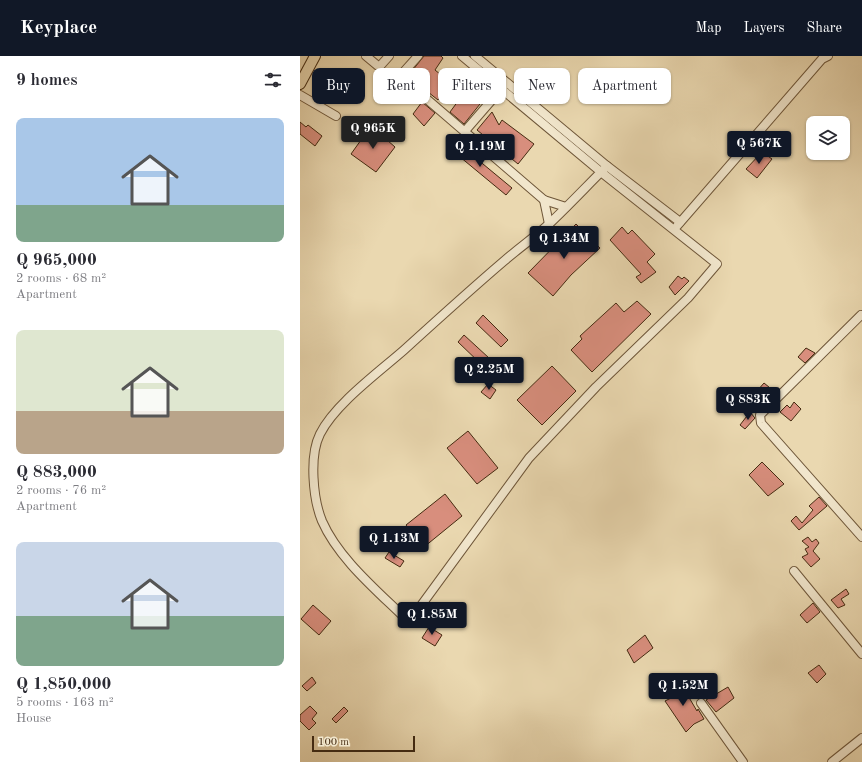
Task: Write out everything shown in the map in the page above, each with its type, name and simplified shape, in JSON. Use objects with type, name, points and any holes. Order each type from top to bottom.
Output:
[{"type":"main road","points":[[300,84],[312,57]]},
{"type":"street","points":[[366,56],[378,66],[380,66],[389,56]]},
{"type":"street","points":[[418,56],[400,76],[544,200],[566,207]]},
{"type":"street","points":[[462,56],[479,68]]},
{"type":"street","points":[[474,56],[486,68]]},
{"type":"street","points":[[673,230],[822,59],[828,56]]},
{"type":"street","points":[[506,88],[604,169],[673,230],[717,264],[688,298],[596,387],[529,458],[409,622],[358,572],[335,542],[322,521],[316,500],[314,480],[316,444],[320,434],[330,418],[357,392],[504,261],[549,224],[604,169]]},
{"type":"street","points":[[300,95],[336,116]]},
{"type":"street","points":[[465,131],[488,104]]},
{"type":"street","points":[[604,169],[680,222]]},
{"type":"street","points":[[544,200],[549,224]]},
{"type":"street","points":[[861,315],[760,415],[759,419],[862,537]]},
{"type":"street","points":[[794,571],[862,654]]},
{"type":"street","points":[[701,703],[744,762]]},
{"type":"street","points":[[832,762],[862,738]]},
{"type":"building","points":[[424,56],[441,56],[443,58],[435,70],[438,72],[438,100],[430,94],[430,68],[414,68]]},
{"type":"building","points":[[420,104],[424,104],[435,113],[424,126],[413,114]]},
{"type":"building","points":[[456,104],[480,104],[464,124],[450,112]]},
{"type":"building","points":[[492,112],[499,125],[502,120],[534,144],[518,164],[477,130]]},
{"type":"building","points":[[300,122],[306,127],[308,125],[322,136],[315,146],[300,134]]},
{"type":"building","points":[[371,126],[395,147],[376,172],[351,154]]},
{"type":"building","points":[[454,140],[512,188],[506,195],[448,147]]},
{"type":"building","points":[[762,152],[772,159],[757,178],[746,169]]},
{"type":"building","points":[[576,224],[600,248],[571,275],[553,296],[528,273]]},
{"type":"building","points":[[622,227],[628,234],[632,230],[655,254],[647,262],[656,272],[641,283],[636,277],[641,274],[610,240]]},
{"type":"building","points":[[678,276],[682,279],[684,277],[689,281],[675,295],[669,287]]},
{"type":"building","points":[[637,301],[651,314],[592,372],[571,350],[582,339],[580,336],[616,303],[624,312]]},
{"type":"building","points":[[483,315],[508,340],[501,347],[476,323]]},
{"type":"building","points":[[464,335],[489,358],[482,365],[458,342]]},
{"type":"building","points":[[806,348],[815,353],[805,363],[798,357]]},
{"type":"building","points":[[552,366],[576,391],[542,425],[517,400]]},
{"type":"building","points":[[764,383],[775,392],[768,399],[757,391]]},
{"type":"building","points":[[488,384],[496,390],[490,399],[481,392]]},
{"type":"building","points":[[794,402],[801,409],[791,421],[780,412],[787,405],[790,408]]},
{"type":"building","points":[[750,412],[755,418],[745,429],[740,425]]},
{"type":"building","points":[[468,431],[498,468],[477,484],[447,448]]},
{"type":"building","points":[[762,462],[784,484],[768,496],[749,475]]},
{"type":"building","points":[[445,494],[462,516],[424,547],[406,525]]},
{"type":"building","points":[[819,497],[827,506],[799,530],[791,521],[796,516],[802,523],[813,510],[809,506]]},
{"type":"building","points":[[808,537],[812,542],[816,539],[819,543],[813,551],[820,559],[811,567],[802,557],[808,554],[805,549],[809,547],[802,541]]},
{"type":"building","points":[[389,552],[404,561],[400,567],[385,558]]},
{"type":"building","points":[[846,589],[849,594],[841,599],[845,605],[838,608],[831,600]]},
{"type":"building","points":[[813,603],[820,612],[807,623],[800,615]]},
{"type":"building","points":[[313,605],[331,621],[319,635],[301,619]]},
{"type":"building","points":[[429,627],[442,635],[435,646],[422,638]]},
{"type":"building","points":[[645,635],[653,648],[634,663],[627,650]]},
{"type":"building","points":[[819,665],[826,674],[817,683],[808,673]]},
{"type":"building","points":[[312,677],[316,683],[307,691],[302,686]]},
{"type":"building","points":[[678,679],[697,711],[698,709],[704,719],[694,724],[686,732],[665,701],[675,696],[667,689]]},
{"type":"building","points":[[728,687],[734,698],[716,712],[706,700]]},
{"type":"building","points":[[310,706],[317,713],[312,719],[316,723],[309,730],[300,721],[300,715]]},
{"type":"building","points":[[344,707],[348,711],[336,723],[332,719]]}]
